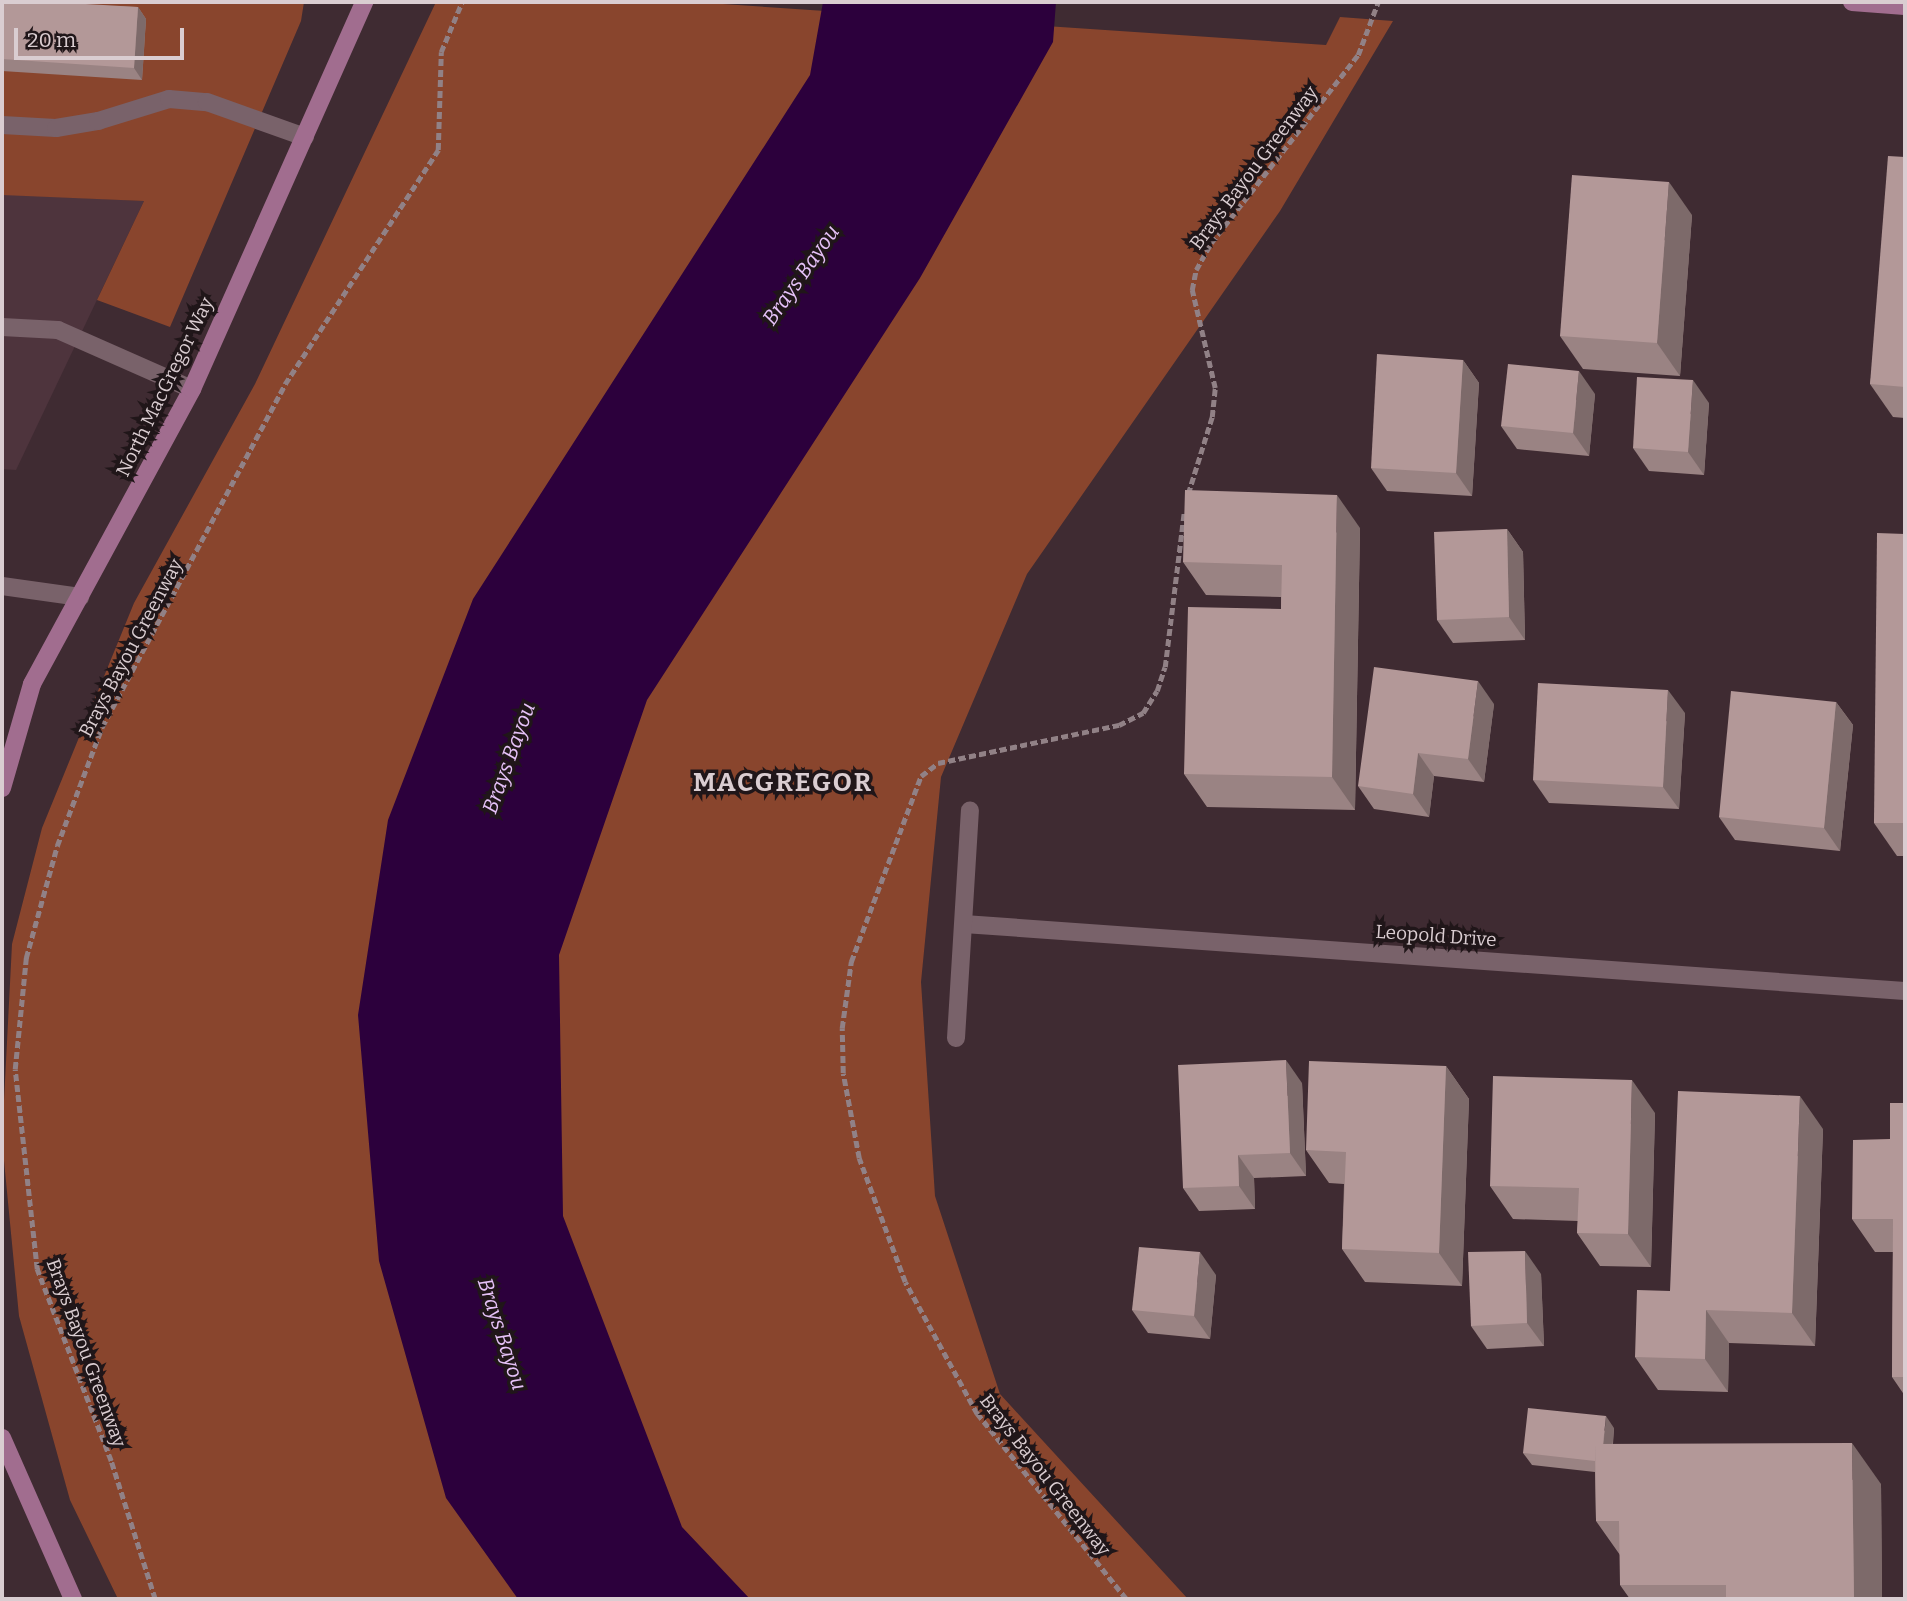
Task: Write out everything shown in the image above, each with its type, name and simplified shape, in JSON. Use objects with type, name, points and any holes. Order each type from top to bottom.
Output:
[{"type":"main road","name":"North MacGregor Way","points":[[2,788],[33,684],[192,389],[364,2]]},
{"type":"main road","points":[[1853,2],[1905,6]]},
{"type":"main road","points":[[2,1438],[73,1599]]},
{"type":"street","points":[[2,125],[56,128],[169,99],[206,102],[305,137]]},
{"type":"street","points":[[2,327],[58,330],[192,389]]},
{"type":"street","points":[[2,586],[79,597]]},
{"type":"street","points":[[956,1038],[970,810]]},
{"type":"street","name":"Leopold Drive","points":[[964,924],[1905,990]]},
{"type":"path","name":"Brays Bayou Greenway","points":[[155,1599],[111,1461],[37,1269],[15,1069],[26,958],[57,846],[102,727],[285,384],[438,150],[441,52],[461,2]]},
{"type":"path","name":"Brays Bayou Greenway","points":[[1126,1599],[977,1414],[905,1282],[872,1197],[849,1111],[843,1073],[846,989],[851,962],[921,776],[938,763],[1118,725],[1143,713],[1157,691],[1165,667],[1186,500],[1214,398],[1192,290],[1196,270],[1211,243],[1358,55],[1378,2]]},
{"type":"shaded area","points":[[2,2],[304,2],[301,21],[170,327],[97,300],[144,201],[2,195]]},
{"type":"shaded area","points":[[436,2],[693,2],[1326,45],[1340,17],[1393,21],[1280,211],[1027,574],[941,777],[921,982],[935,1196],[1000,1394],[1188,1599],[118,1599],[70,1500],[19,1316],[2,1140],[12,944],[42,828],[134,603],[255,384]]},
{"type":"shaded area","points":[[2,194],[144,201],[16,470],[2,469]]},
{"type":"water","name":"Brays Bayou","points":[[823,2],[1056,2],[1053,42],[920,278],[647,700],[559,955],[563,1216],[682,1527],[750,1599],[518,1599],[446,1498],[379,1261],[358,1015],[388,820],[473,599],[810,75]]},
{"type":"building","points":[[2,2],[138,7],[134,68],[2,59]]},
{"type":"building","points":[[1888,156],[1905,157],[1905,387],[1870,384]]},
{"type":"building","points":[[1572,175],[1669,182],[1657,343],[1560,336]]},
{"type":"building","points":[[1377,354],[1463,360],[1456,473],[1371,468]]},
{"type":"building","points":[[1508,364],[1579,371],[1573,433],[1501,426]]},
{"type":"building","points":[[1637,377],[1693,380],[1688,452],[1633,448]]},
{"type":"building","points":[[1185,490],[1337,495],[1332,777],[1184,774],[1188,607],[1281,609],[1282,565],[1183,562]]},
{"type":"building","points":[[1507,529],[1509,617],[1437,620],[1434,532]]},
{"type":"building","points":[[1877,533],[1905,534],[1905,823],[1874,823]]},
{"type":"building","points":[[1374,667],[1478,681],[1468,759],[1418,753],[1413,794],[1358,786]]},
{"type":"building","points":[[1538,683],[1668,690],[1663,787],[1533,780]]},
{"type":"building","points":[[1731,691],[1836,702],[1824,828],[1719,817]]},
{"type":"building","points":[[1286,1060],[1290,1153],[1238,1155],[1239,1186],[1183,1188],[1178,1065]]},
{"type":"building","points":[[1309,1061],[1446,1066],[1439,1253],[1342,1249],[1346,1152],[1306,1150]]},
{"type":"building","points":[[1493,1076],[1632,1080],[1628,1234],[1577,1233],[1579,1188],[1490,1186]]},
{"type":"building","points":[[1678,1091],[1800,1096],[1792,1313],[1706,1310],[1705,1359],[1635,1357],[1637,1290],[1670,1291]]},
{"type":"building","points":[[1890,1103],[1905,1103],[1905,1377],[1892,1377],[1893,1219],[1852,1219],[1853,1140],[1890,1139]]},
{"type":"building","points":[[1139,1247],[1200,1252],[1194,1316],[1132,1310]]},
{"type":"building","points":[[1525,1251],[1527,1323],[1471,1326],[1468,1252]]},
{"type":"building","points":[[1528,1408],[1606,1416],[1603,1444],[1595,1444],[1595,1461],[1523,1453]]},
{"type":"building","points":[[1852,1443],[1854,1599],[1726,1599],[1726,1585],[1620,1585],[1619,1521],[1596,1521],[1595,1444]]},
{"type":"district","name":"MACGREGOR","points":[[783,783]]}]
